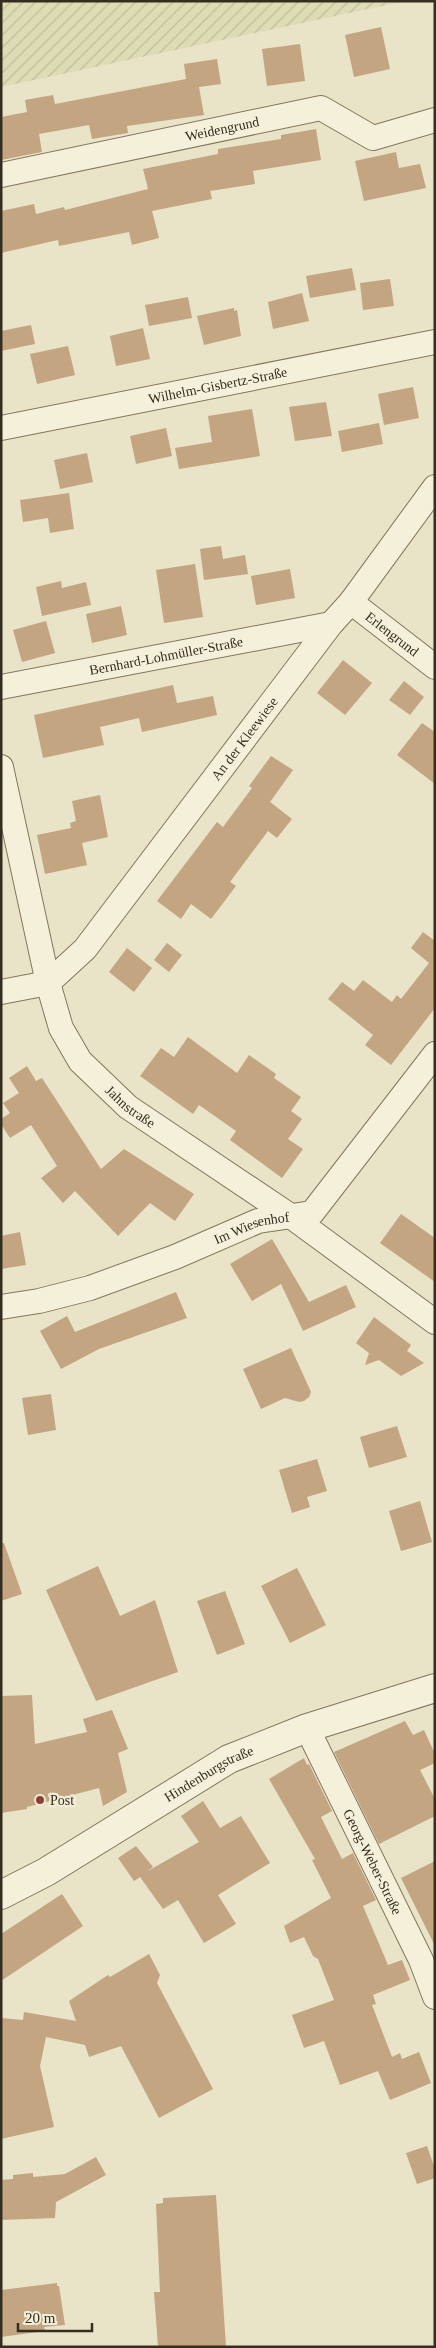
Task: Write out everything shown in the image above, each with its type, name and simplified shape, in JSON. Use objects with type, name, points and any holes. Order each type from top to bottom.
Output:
[{"type":"street","name":"Weidengrund","points":[[1,175],[321,108],[374,138],[435,120]]},
{"type":"street","name":"Wilhelm-Gisbertz-Straße","points":[[1,428],[435,342]]},
{"type":"street","name":"An der Kleewiese","points":[[48,983],[84,948],[331,624],[351,602],[435,487]]},
{"type":"street","name":"Erlengrund","points":[[351,602],[435,666]]},
{"type":"street","name":"Bernhard-Lohmüller-Straße","points":[[1,687],[331,624]]},
{"type":"street","name":"Jahnstraße","points":[[1,767],[48,983],[61,1028],[80,1061],[100,1083],[128,1108],[292,1217],[435,1322]]},
{"type":"street","points":[[1,992],[48,983]]},
{"type":"street","name":"Im Wiesenhof","points":[[1,1307],[39,1301],[90,1288],[175,1257],[258,1221],[312,1213],[435,1054]]},
{"type":"street","name":"Hindenburgstraße","points":[[1,1896],[46,1872],[229,1759],[307,1728],[435,1688]]},
{"type":"street","name":"Georg-Weber-Straße","points":[[307,1728],[421,1960],[435,1997]]},
{"type":"shaded area","points":[[1,1],[406,1],[1,87]]},
{"type":"building","points":[[381,27],[390,69],[354,77],[345,35]]},
{"type":"building","points":[[300,44],[305,81],[267,86],[262,49]]},
{"type":"building","points":[[217,59],[221,84],[199,87],[204,115],[127,126],[128,133],[92,139],[89,125],[39,134],[42,152],[1,160],[1,117],[27,112],[25,100],[53,95],[55,104],[186,79],[184,64]]},
{"type":"building","points":[[316,129],[321,160],[253,171],[255,184],[210,191],[212,199],[152,211],[159,238],[132,245],[129,232],[59,246],[58,240],[1,253],[1,211],[34,204],[36,214],[64,207],[65,210],[148,189],[143,169],[218,154],[218,149],[281,139],[281,135]]},
{"type":"building","points":[[396,152],[399,168],[420,164],[426,188],[364,201],[355,161]]},
{"type":"building","points":[[352,268],[356,290],[310,298],[306,276]]},
{"type":"building","points":[[390,279],[394,306],[363,310],[360,283]]},
{"type":"building","points":[[302,293],[309,321],[273,329],[268,302]]},
{"type":"building","points":[[188,297],[192,318],[149,326],[145,305]]},
{"type":"building","points":[[234,308],[234,311],[237,310],[241,336],[204,345],[197,316]]},
{"type":"building","points":[[31,325],[35,344],[1,351],[1,331]]},
{"type":"building","points":[[143,328],[150,359],[116,366],[110,336]]},
{"type":"building","points":[[68,346],[75,375],[37,384],[30,354]]},
{"type":"building","points":[[413,387],[419,418],[384,425],[378,394]]},
{"type":"building","points":[[326,402],[332,436],[295,441],[289,407]]},
{"type":"building","points":[[252,409],[260,456],[179,469],[175,448],[212,442],[208,416]]},
{"type":"building","points":[[379,423],[383,444],[342,452],[338,431]]},
{"type":"building","points":[[166,428],[172,456],[136,464],[130,436]]},
{"type":"building","points":[[87,453],[93,482],[60,489],[54,460]]},
{"type":"building","points":[[69,493],[74,529],[50,533],[48,518],[23,522],[20,500]]},
{"type":"building","points":[[221,546],[223,559],[245,555],[248,574],[204,580],[200,549]]},
{"type":"building","points":[[195,564],[203,617],[164,623],[156,570]]},
{"type":"building","points":[[290,569],[295,598],[256,605],[251,576]]},
{"type":"building","points":[[61,581],[62,588],[86,582],[91,605],[42,616],[36,587]]},
{"type":"building","points":[[121,606],[127,635],[92,643],[86,614]]},
{"type":"building","points":[[46,621],[55,653],[22,662],[13,630]]},
{"type":"building","points":[[343,660],[372,683],[345,715],[317,693]]},
{"type":"building","points":[[404,681],[424,697],[410,715],[389,700]]},
{"type":"building","points":[[173,685],[177,703],[213,696],[217,715],[142,732],[139,718],[100,727],[104,745],[43,758],[34,715]]},
{"type":"building","points":[[422,723],[435,732],[435,784],[397,755]]},
{"type":"building","points":[[271,756],[293,770],[270,802],[292,819],[277,838],[268,831],[230,882],[236,886],[211,919],[191,904],[181,919],[157,901],[217,822],[223,827],[252,788],[249,786]]},
{"type":"building","points":[[100,795],[108,837],[82,843],[87,865],[45,874],[37,835],[71,828],[70,823],[76,821],[72,801]]},
{"type":"building","points":[[423,932],[435,941],[435,1008],[391,1065],[365,1045],[373,1035],[328,999],[342,982],[354,991],[363,980],[392,1002],[397,995],[401,999],[429,963],[411,948]]},
{"type":"building","points":[[167,943],[182,955],[169,972],[154,960]]},
{"type":"building","points":[[127,948],[152,968],[134,992],[109,972]]},
{"type":"building","points":[[188,1037],[237,1073],[249,1055],[276,1074],[274,1078],[301,1097],[291,1111],[302,1119],[288,1139],[303,1149],[282,1178],[230,1140],[236,1131],[199,1105],[193,1114],[140,1076],[161,1048],[174,1057]]},
{"type":"building","points":[[27,1066],[36,1081],[42,1078],[101,1169],[124,1149],[194,1194],[175,1221],[150,1203],[118,1236],[75,1191],[63,1203],[41,1178],[57,1166],[31,1125],[10,1138],[1,1124],[1,1119],[10,1113],[3,1103],[19,1093],[9,1078]]},
{"type":"building","points":[[401,1214],[435,1238],[435,1282],[380,1243]]},
{"type":"building","points":[[20,1232],[26,1265],[1,1269],[1,1236]]},
{"type":"building","points":[[272,1239],[309,1302],[346,1285],[356,1307],[303,1331],[281,1284],[252,1301],[230,1264]]},
{"type":"building","points":[[176,1292],[187,1318],[99,1349],[61,1369],[40,1331],[67,1316],[75,1332]]},
{"type":"building","points":[[374,1317],[411,1345],[407,1351],[424,1363],[401,1376],[379,1360],[365,1365],[369,1353],[356,1343]]},
{"type":"building","points":[[291,1348],[311,1392],[309,1397],[299,1402],[285,1398],[261,1409],[243,1369]]},
{"type":"building","points":[[51,1394],[56,1430],[28,1435],[22,1398]]},
{"type":"building","points":[[397,1426],[407,1457],[369,1468],[360,1437]]},
{"type":"building","points":[[317,1459],[327,1491],[307,1497],[310,1507],[292,1513],[279,1470]]},
{"type":"building","points":[[420,1501],[432,1542],[401,1551],[389,1511]]},
{"type":"building","points":[[1,1543],[4,1543],[22,1594],[1,1601]]},
{"type":"building","points":[[98,1566],[120,1616],[155,1600],[178,1672],[96,1701],[46,1590]]},
{"type":"building","points":[[297,1568],[326,1625],[290,1643],[261,1586]]},
{"type":"building","points":[[225,1591],[245,1644],[217,1655],[197,1601]]},
{"type":"building","points":[[32,1695],[35,1744],[87,1732],[83,1719],[112,1710],[128,1749],[118,1753],[127,1792],[103,1806],[99,1788],[27,1807],[27,1809],[1,1813],[1,1696]]},
{"type":"building","points":[[405,1721],[413,1735],[424,1730],[435,1754],[435,1763],[420,1770],[435,1799],[435,1816],[379,1844],[334,1752]]},
{"type":"building","points":[[304,1758],[307,1765],[309,1764],[332,1811],[321,1817],[342,1859],[353,1853],[376,1900],[363,1906],[388,1965],[402,1960],[410,1980],[373,1995],[376,2004],[372,2005],[392,2057],[400,2053],[402,2059],[419,2052],[431,2083],[390,2100],[378,2071],[340,2085],[324,2041],[304,2048],[292,2015],[334,2000],[318,1959],[313,1956],[304,1937],[290,1943],[284,1926],[331,1898],[312,1860],[315,1859],[269,1779]]},
{"type":"building","points":[[203,1801],[220,1828],[241,1816],[270,1863],[218,1895],[236,1924],[204,1943],[178,1900],[163,1909],[140,1877],[134,1881],[118,1858],[136,1846],[153,1867],[146,1872],[199,1842],[181,1816]]},
{"type":"building","points":[[435,1861],[435,1946],[401,1878]]},
{"type":"building","points":[[62,1894],[83,1926],[1,1981],[1,1934]]},
{"type":"building","points":[[149,1954],[160,1975],[157,1983],[213,2089],[159,2118],[121,2046],[89,2057],[85,2045],[46,2037],[40,2066],[54,2127],[1,2139],[1,2018],[23,2020],[24,2012],[76,2021],[69,2001],[108,1975],[110,1977]]},
{"type":"building","points":[[427,2146],[435,2169],[435,2178],[417,2184],[406,2153]]},
{"type":"building","points":[[96,2157],[106,2175],[56,2202],[55,2218],[1,2220],[1,2180],[13,2179],[13,2175],[33,2173],[33,2177],[65,2174]]},
{"type":"building","points":[[216,2195],[226,2347],[158,2347],[154,2292],[160,2292],[156,2204],[163,2203],[163,2198]]},
{"type":"building","points":[[57,2283],[65,2325],[44,2327],[45,2331],[1,2337],[1,2290]]},
{"type":"place","name":"Post","points":[[40,1800]]}]
